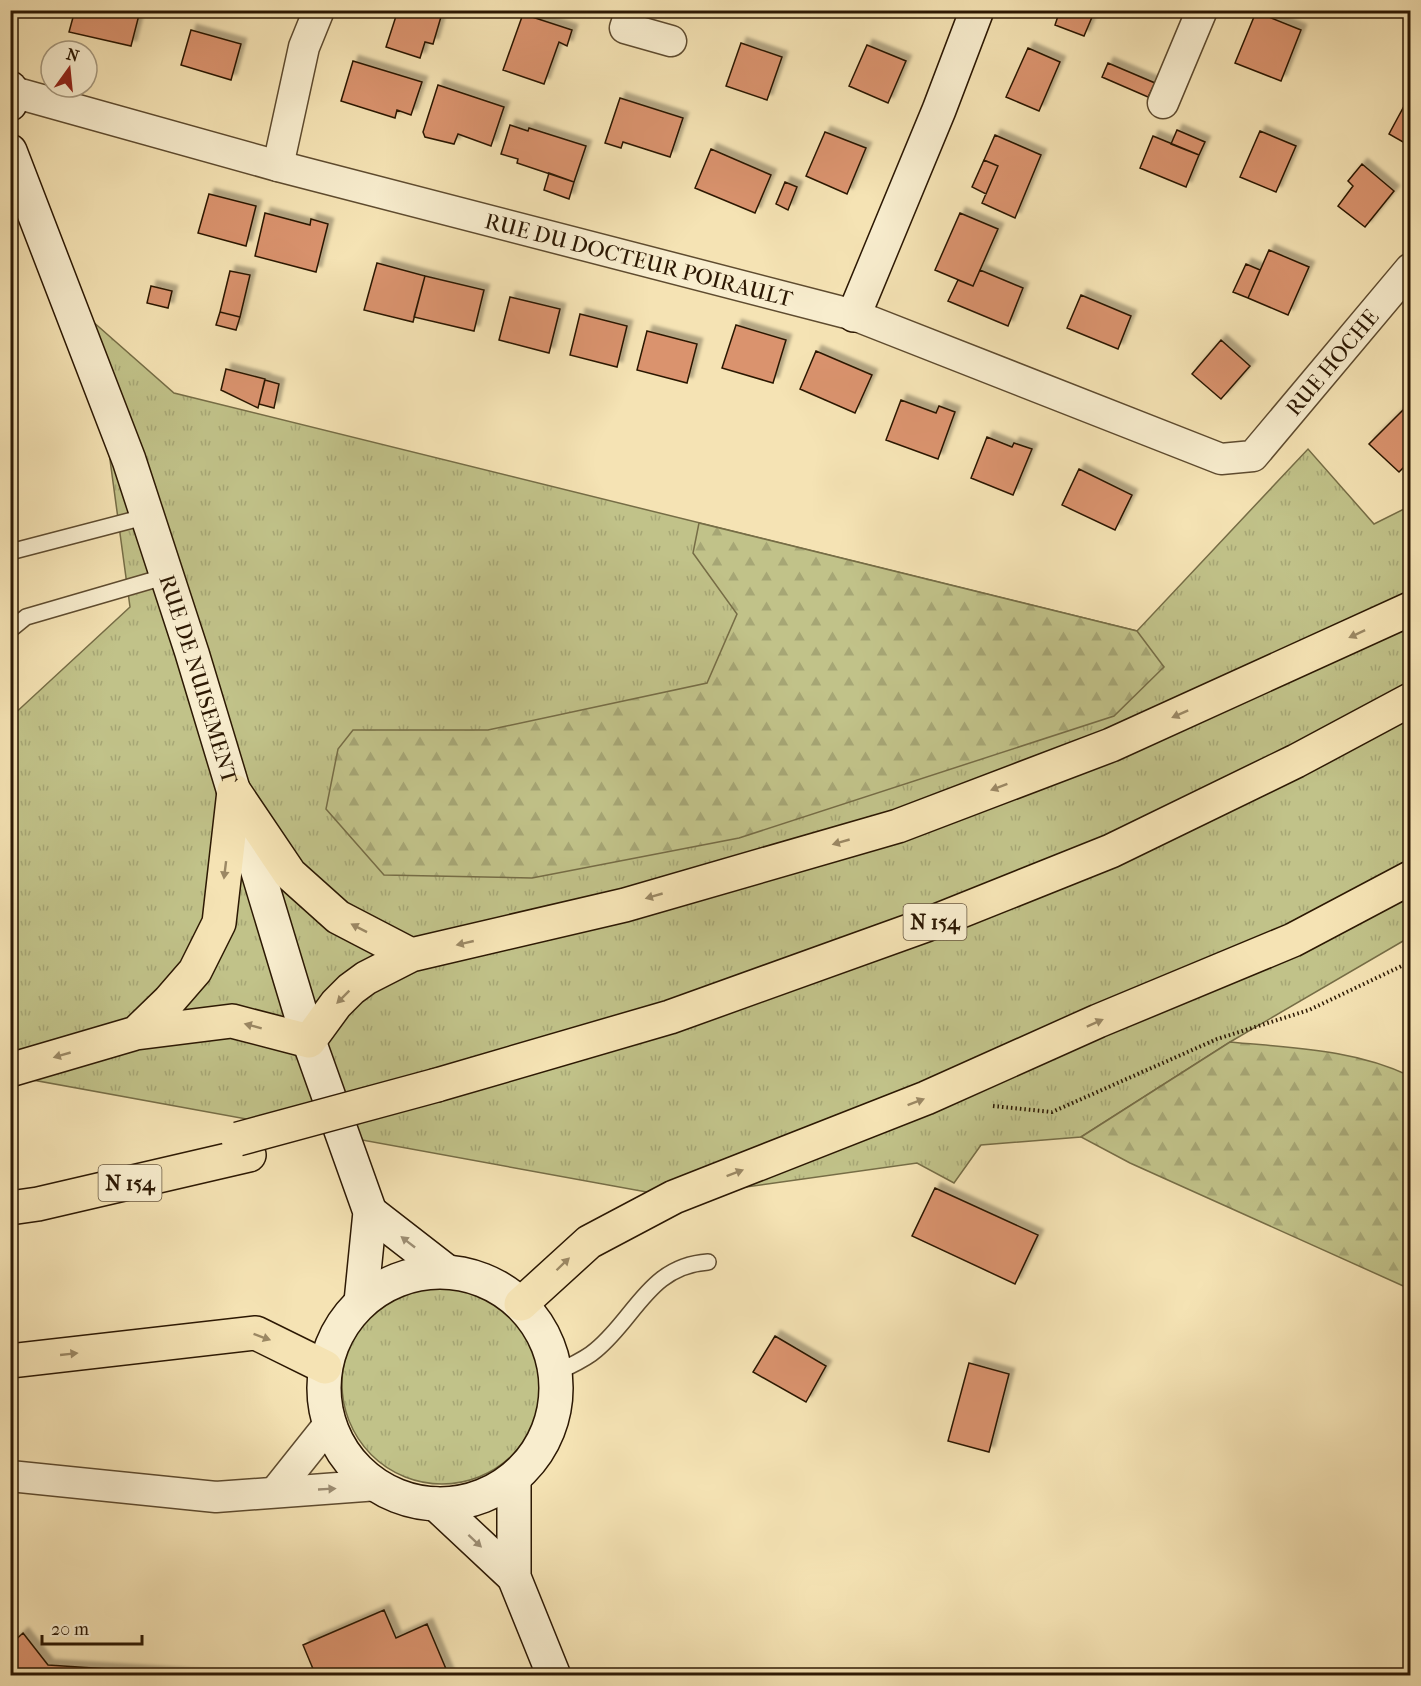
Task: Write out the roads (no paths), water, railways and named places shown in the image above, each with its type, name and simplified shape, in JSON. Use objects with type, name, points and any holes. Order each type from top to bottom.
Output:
[{"type":"main road","points":[[10,1070],[136,1034],[232,1021],[309,1041],[336,1004],[351,989],[366,978],[411,955],[625,904],[898,826],[1111,745],[1410,609]]},
{"type":"main road","name":"N 154","points":[[439,1093],[670,1017],[926,925],[1111,851],[1296,761],[1410,700]]},
{"type":"main road","name":"N 154","points":[[10,1208],[38,1204],[439,1093],[693,1026],[894,956],[1091,878],[1324,766],[1410,721]]},
{"type":"main road","points":[[234,791],[291,874],[338,917],[411,955]]},
{"type":"main road","points":[[136,1034],[195,971],[219,923],[234,791]]},
{"type":"main road","points":[[521,1304],[589,1242],[674,1197],[926,1098],[1098,1021],[1293,940],[1410,878]]},
{"type":"main road","name":"N 154","points":[[10,1187],[244,1147]]},
{"type":"main road","points":[[10,1361],[256,1333],[326,1367]]},
{"type":"street","points":[[278,166],[304,47],[319,10]]},
{"type":"street","points":[[631,10],[625,28],[671,41]]},
{"type":"street","points":[[855,315],[977,10]]},
{"type":"street","points":[[1163,103],[1202,10]]},
{"type":"street","name":"RUE DU DOCTEUR POIRAULT","points":[[11,95],[855,315],[1221,459],[1253,456]]},
{"type":"street","name":"RUE DE NUISEMENT","points":[[10,151],[129,460],[234,791],[309,1041],[370,1212],[361,1302]]},
{"type":"street","name":"RUE HOCHE","points":[[1253,456],[1410,269]]},
{"type":"street","points":[[370,1212],[446,1271]]},
{"type":"street","points":[[446,1271],[473,1276],[499,1287],[521,1304],[544,1336],[556,1373],[554,1412],[540,1448],[514,1478],[490,1493],[464,1502],[436,1504],[404,1498],[378,1485],[350,1461],[333,1433],[330,1423],[325,1401],[326,1367],[338,1332],[361,1302],[386,1285],[415,1274],[446,1271]]},
{"type":"street","points":[[275,1492],[330,1423]]},
{"type":"street","points":[[10,1476],[196,1496],[378,1485]]},
{"type":"street","points":[[514,1478],[514,1577],[554,1676]]},
{"type":"street","points":[[436,1504],[514,1577]]},
{"type":"lane","points":[[10,552],[148,516]]},
{"type":"lane","points":[[10,630],[26,617],[167,576]]},
{"type":"lane","points":[[556,1373],[596,1351],[654,1283],[688,1263],[708,1262]]}]
